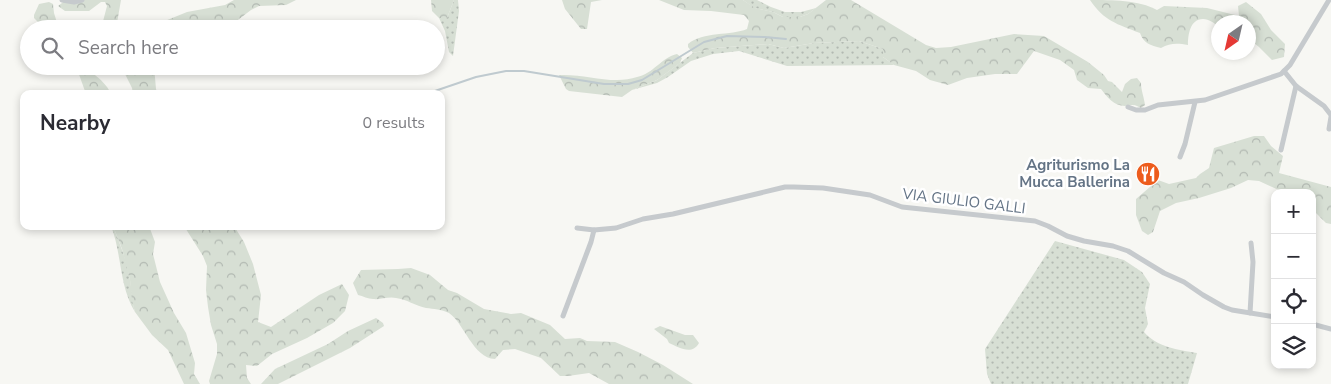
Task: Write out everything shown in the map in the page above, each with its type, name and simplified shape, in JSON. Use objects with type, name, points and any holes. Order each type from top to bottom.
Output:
[{"type":"street","points":[[62,0],[74,2],[82,0]]},
{"type":"street","points":[[1128,107],[1136,110],[1145,110],[1158,105],[1205,100],[1277,76],[1290,65],[1301,49],[1329,0]]},
{"type":"street","points":[[1284,71],[1296,86],[1324,106],[1331,116],[1330,129]]},
{"type":"street","points":[[1281,150],[1296,86]]},
{"type":"street","points":[[1180,157],[1195,102]]},
{"type":"street","name":"VIA GIULIO GALLI","points":[[577,228],[594,230],[616,228],[643,219],[786,188],[823,188],[870,195],[908,208],[1035,221],[1067,236],[1128,251],[1164,274],[1184,282],[1224,307],[1271,316]]},
{"type":"street","points":[[563,316],[594,230]]},
{"type":"street","points":[[1250,313],[1253,262],[1251,243]]},
{"type":"street","points":[[1316,325],[1331,329]]},
{"type":"green space","points":[[66,0],[121,0],[118,20],[103,20],[107,6],[105,2],[101,2],[89,11],[65,11],[58,6]]},
{"type":"green space","points":[[234,0],[296,0],[286,5],[259,6],[238,20],[167,20],[187,12],[225,5]]},
{"type":"green space","points":[[431,0],[454,0],[447,18],[439,18],[432,11]]},
{"type":"green space","points":[[454,0],[458,0],[459,11],[453,56],[449,52],[445,20],[440,20],[439,18],[447,18]]},
{"type":"green space","points":[[562,0],[602,0],[591,2],[587,29],[581,29],[565,9]]},
{"type":"green space","points":[[659,0],[743,0],[755,8],[773,12],[783,17],[800,17],[808,14],[826,0],[851,0],[926,45],[936,48],[951,47],[1014,34],[1044,36],[1088,62],[1122,92],[1125,84],[1131,79],[1137,78],[1141,83],[1145,105],[1141,108],[1135,105],[1121,106],[1114,103],[1101,89],[1088,88],[1077,80],[1074,70],[1060,60],[1034,51],[1017,74],[995,74],[967,78],[948,85],[930,80],[916,71],[894,65],[883,57],[883,49],[859,41],[814,43],[784,48],[768,44],[715,48],[693,53],[688,44],[694,40],[709,35],[747,29],[749,21],[744,15],[684,10]]},
{"type":"green space","points":[[743,0],[757,0],[785,12],[801,12],[816,8],[800,17],[783,17],[773,12],[754,8]]},
{"type":"green space","points":[[1090,0],[1134,2],[1157,10],[1164,6],[1207,8],[1235,15],[1211,15],[1211,21],[1199,20],[1191,28],[1188,45],[1174,44],[1161,48],[1148,44],[1140,33],[1118,24],[1100,13]]},
{"type":"green space","points":[[49,2],[53,4],[56,20],[36,20],[34,15],[39,4]]},
{"type":"green space","points":[[1246,2],[1261,14],[1271,30],[1285,44],[1284,57],[1272,60],[1256,45],[1256,15],[1239,15],[1238,6]]},
{"type":"green space","points":[[859,41],[883,49],[883,57],[894,65],[787,66],[739,51],[713,54],[691,61],[657,83],[632,90],[657,80],[693,53],[715,48],[768,44],[784,48],[814,43]]},
{"type":"green space","points":[[677,54],[682,58],[680,63],[657,80],[632,90],[622,97],[569,91],[559,75],[610,80],[630,79],[648,73],[667,58]]},
{"type":"green space","points":[[79,75],[95,75],[109,90],[85,90]]},
{"type":"green space","points":[[126,75],[155,75],[156,90],[132,90]]},
{"type":"green space","points":[[1254,136],[1264,136],[1271,146],[1283,156],[1279,173],[1331,187],[1331,224],[1326,223],[1316,213],[1316,189],[1276,189],[1259,181],[1248,180],[1231,188],[1176,203],[1160,211],[1153,232],[1148,235],[1142,231],[1136,215],[1136,199],[1158,180],[1169,184],[1196,178],[1209,168],[1214,148]]},
{"type":"green space","points":[[112,230],[114,230],[127,266],[135,312],[123,281]]},
{"type":"green space","points":[[115,230],[150,230],[155,242],[153,254],[160,282],[174,313],[186,333],[195,363],[194,374],[200,384],[184,384],[168,350],[152,335],[135,312],[130,280]]},
{"type":"green space","points":[[187,230],[236,230],[244,242],[253,264],[261,295],[258,322],[271,327],[319,295],[342,284],[349,295],[345,311],[333,323],[307,338],[272,354],[257,366],[246,365],[247,378],[251,384],[210,384],[209,381],[217,354],[217,344],[208,307],[206,290],[207,266]]},
{"type":"green space","points":[[1055,241],[1124,260],[1142,272],[1150,284],[1145,308],[1148,324],[1144,332],[1161,344],[1197,353],[1188,384],[991,384],[987,374],[985,349]]},
{"type":"green space","points":[[411,268],[430,275],[448,290],[457,293],[484,309],[511,314],[521,313],[550,325],[565,339],[580,338],[587,341],[615,342],[663,365],[693,384],[609,384],[589,373],[560,376],[541,358],[515,349],[503,350],[495,359],[487,357],[475,347],[449,313],[390,297],[367,298],[358,295],[353,283],[361,270]]},
{"type":"green space","points":[[376,318],[384,326],[350,348],[278,384],[261,384],[275,369],[328,344],[348,331]]},
{"type":"green space","points":[[660,326],[685,335],[693,335],[699,343],[696,347],[689,350],[676,347],[654,329]]},
{"type":"waterway","points":[[438,90],[476,77],[506,71],[524,71],[604,84],[628,84],[642,80],[704,42],[727,36],[786,39]]},
{"type":"place","name":"Agriturismo La Mucca Ballerina","points":[[1148,174]]}]
